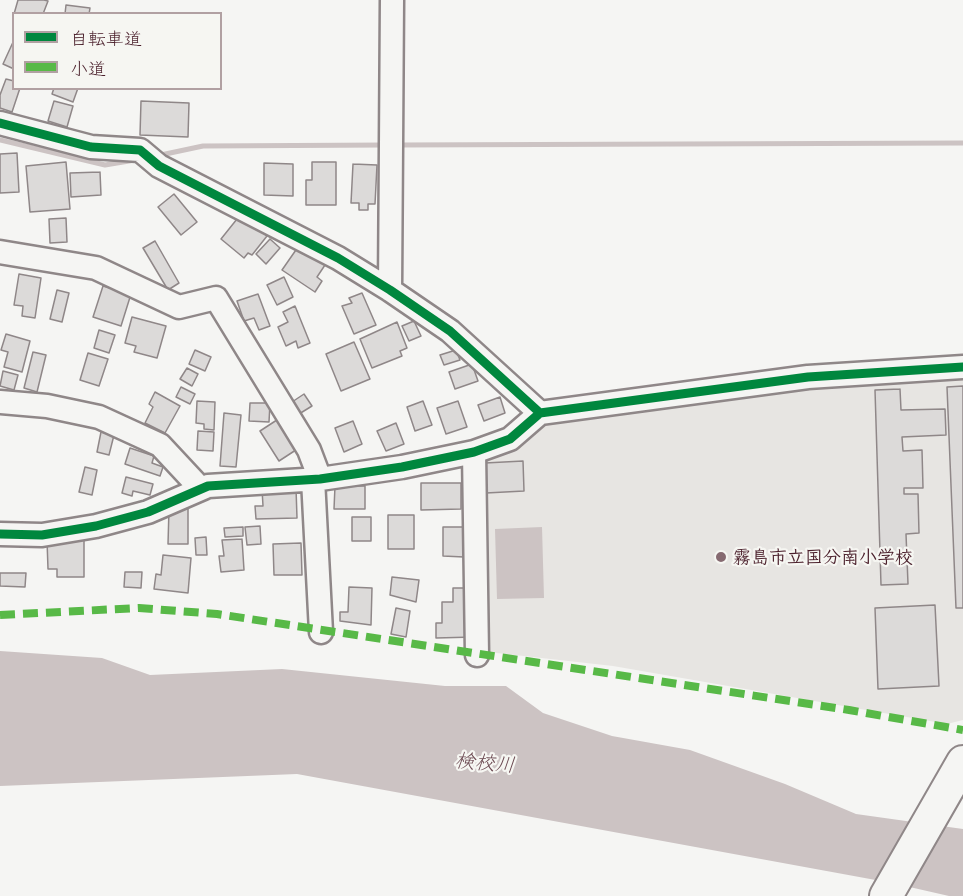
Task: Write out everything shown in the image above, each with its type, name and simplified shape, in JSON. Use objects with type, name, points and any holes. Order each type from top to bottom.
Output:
[{"type":"main road","points":[[886,896],[963,762]]},
{"type":"street","points":[[390,290],[392,0]]},
{"type":"street","points":[[0,123],[91,147],[140,150],[159,166],[338,258],[390,290],[450,331],[540,414]]},
{"type":"street","points":[[0,252],[96,268],[179,307],[216,298],[309,450],[317,479],[321,632]]},
{"type":"street","points":[[0,534],[42,536],[104,524],[148,512],[201,489],[235,482],[317,479],[402,467],[474,452],[510,439],[540,414],[808,377],[963,367]]},
{"type":"street","points":[[0,402],[47,406],[99,417],[160,445],[201,489]]},
{"type":"street","points":[[474,452],[477,655]]},
{"type":"shaded area","name":"霧島市立国分南小学校","points":[[963,379],[963,720],[947,724],[613,666],[479,651],[479,463],[552,419],[836,384]]},
{"type":"water","points":[[542,527],[544,598],[497,599],[495,529]]},
{"type":"water","name":"検校川","points":[[0,651],[102,658],[150,675],[282,669],[445,686],[506,686],[543,713],[612,736],[690,750],[785,784],[856,814],[963,829],[963,896],[949,896],[892,883],[297,774],[0,786]]},
{"type":"building","points":[[18,0],[48,1],[44,12],[15,12]]},
{"type":"building","points":[[66,5],[90,8],[89,12],[65,12]]},
{"type":"building","points":[[12,44],[12,68],[3,64]]},
{"type":"building","points":[[6,79],[12,80],[12,90],[19,90],[12,112],[0,108],[0,95]]},
{"type":"building","points":[[53,90],[77,90],[73,102],[52,94]]},
{"type":"building","points":[[54,101],[73,106],[67,127],[48,121]]},
{"type":"building","points":[[141,101],[189,103],[188,137],[140,135]]},
{"type":"building","points":[[17,153],[19,192],[0,193],[0,154]]},
{"type":"building","points":[[66,162],[70,209],[30,212],[26,166]]},
{"type":"building","points":[[312,162],[336,162],[336,205],[306,205],[306,180],[312,180]]},
{"type":"building","points":[[264,163],[293,164],[293,196],[264,195]]},
{"type":"building","points":[[353,164],[377,165],[375,204],[368,204],[368,210],[359,210],[359,203],[351,203]]},
{"type":"building","points":[[100,172],[101,195],[71,197],[70,173]]},
{"type":"building","points":[[174,194],[197,222],[181,235],[158,207]]},
{"type":"building","points":[[66,218],[67,242],[50,243],[49,219]]},
{"type":"building","points":[[244,218],[267,236],[252,255],[248,253],[244,258],[221,239],[237,219],[241,222]]},
{"type":"building","points":[[270,239],[280,248],[266,264],[256,254]]},
{"type":"building","points":[[155,241],[179,283],[168,290],[143,248]]},
{"type":"building","points":[[298,247],[325,265],[317,277],[322,281],[315,292],[282,270]]},
{"type":"building","points":[[19,274],[41,278],[35,318],[22,316],[23,306],[14,305]]},
{"type":"building","points":[[284,277],[293,297],[277,305],[267,285]]},
{"type":"building","points":[[103,286],[131,294],[121,326],[93,317]]},
{"type":"building","points":[[57,290],[69,293],[62,322],[50,319]]},
{"type":"building","points":[[362,293],[376,325],[354,334],[342,306],[352,303],[349,298]]},
{"type":"building","points":[[258,294],[270,326],[259,330],[254,318],[244,321],[237,301]]},
{"type":"building","points":[[295,306],[310,343],[298,348],[296,341],[286,346],[278,327],[288,322],[283,312]]},
{"type":"building","points":[[132,317],[166,326],[157,358],[134,352],[136,346],[125,343]]},
{"type":"building","points":[[414,321],[421,336],[409,341],[402,326]]},
{"type":"building","points":[[397,322],[407,348],[400,351],[402,356],[372,368],[360,339]]},
{"type":"building","points":[[99,330],[115,335],[109,353],[94,348]]},
{"type":"building","points":[[6,334],[30,341],[22,372],[4,367],[8,352],[1,350]]},
{"type":"building","points":[[354,342],[370,379],[341,391],[326,354]]},
{"type":"building","points":[[195,350],[211,357],[205,371],[189,364]]},
{"type":"building","points":[[456,350],[460,360],[444,365],[440,355]]},
{"type":"building","points":[[33,352],[46,355],[37,392],[24,388]]},
{"type":"building","points":[[88,353],[108,359],[99,386],[80,380]]},
{"type":"building","points":[[472,364],[478,381],[455,389],[449,372]]},
{"type":"building","points":[[187,368],[198,374],[192,386],[180,379]]},
{"type":"building","points":[[3,371],[18,375],[14,390],[0,386]]},
{"type":"building","points":[[963,386],[963,608],[956,608],[947,387]]},
{"type":"building","points":[[181,387],[195,394],[190,404],[176,397]]},
{"type":"building","points":[[900,389],[901,410],[945,409],[946,435],[902,437],[903,451],[922,450],[923,488],[904,488],[904,494],[918,494],[919,533],[906,534],[908,584],[881,585],[875,390]]},
{"type":"building","points":[[155,392],[180,406],[165,433],[145,423],[153,407],[149,404]]},
{"type":"building","points":[[304,394],[312,406],[299,414],[292,402]]},
{"type":"building","points":[[500,397],[505,413],[484,421],[478,405]]},
{"type":"building","points":[[197,401],[215,402],[214,430],[204,429],[204,424],[196,423]]},
{"type":"building","points":[[423,401],[432,425],[415,431],[407,407]]},
{"type":"building","points":[[458,401],[467,427],[446,434],[437,408]]},
{"type":"building","points":[[250,403],[270,403],[269,422],[249,421]]},
{"type":"building","points":[[224,413],[241,415],[236,467],[220,466]]},
{"type":"building","points":[[283,416],[302,446],[279,461],[260,431]]},
{"type":"building","points":[[353,421],[362,444],[344,452],[335,428]]},
{"type":"building","points":[[396,423],[404,444],[386,451],[377,431]]},
{"type":"building","points":[[198,431],[214,432],[213,451],[197,450]]},
{"type":"building","points":[[101,432],[114,435],[109,455],[97,452]]},
{"type":"building","points":[[130,448],[154,456],[152,463],[163,467],[160,476],[125,464]]},
{"type":"building","points":[[523,461],[524,491],[486,493],[485,463]]},
{"type":"building","points":[[85,467],[97,470],[92,495],[79,492]]},
{"type":"building","points":[[126,477],[153,484],[150,495],[133,491],[132,496],[122,493]]},
{"type":"building","points":[[421,483],[461,483],[461,509],[421,510]]},
{"type":"building","points":[[335,486],[365,486],[365,509],[334,509]]},
{"type":"building","points":[[296,488],[297,518],[256,519],[255,506],[263,506],[262,489]]},
{"type":"building","points":[[169,509],[188,509],[188,544],[168,544]]},
{"type":"building","points":[[388,515],[414,515],[414,549],[388,549]]},
{"type":"building","points":[[352,517],[371,517],[371,541],[352,541]]},
{"type":"building","points":[[260,526],[261,544],[247,545],[245,527]]},
{"type":"building","points":[[243,527],[243,536],[225,537],[224,528]]},
{"type":"building","points":[[443,527],[465,527],[464,557],[443,556]]},
{"type":"building","points":[[84,531],[84,577],[57,577],[57,569],[48,569],[47,540]]},
{"type":"building","points":[[206,537],[207,555],[196,555],[195,538]]},
{"type":"building","points":[[242,539],[244,570],[221,572],[219,556],[224,556],[222,540]]},
{"type":"building","points":[[301,543],[302,575],[274,575],[273,544]]},
{"type":"building","points":[[163,555],[191,558],[188,593],[154,589],[156,574],[161,575]]},
{"type":"building","points":[[125,572],[142,572],[141,588],[124,587]]},
{"type":"building","points":[[0,573],[26,573],[25,587],[0,586]]},
{"type":"building","points":[[392,577],[419,580],[416,602],[390,595]]},
{"type":"building","points":[[349,587],[372,588],[371,625],[340,621],[340,612],[348,612]]},
{"type":"building","points":[[453,588],[473,588],[474,637],[436,638],[436,623],[442,623],[442,602],[453,602]]},
{"type":"building","points":[[935,605],[939,686],[878,689],[875,608]]},
{"type":"building","points":[[396,608],[410,611],[406,637],[391,634]]},
{"type":"waterway","points":[[0,140],[105,165],[141,159]]},
{"type":"waterway","points":[[398,145],[963,143]]},
{"type":"waterway","points":[[156,156],[203,146],[385,145]]},
{"type":"marked path","points":[[0,615],[139,608],[217,614],[849,710],[963,730]]},
{"type":"cycle path","points":[[0,123],[91,147],[140,150],[159,166],[338,258],[390,290],[450,331],[540,413]]},
{"type":"cycle path","points":[[0,534],[42,535],[96,526],[148,512],[208,486],[320,479],[402,467],[474,452],[510,439],[540,413],[808,377],[963,367]]},
{"type":"place","name":"霧島市立国分南小学校","points":[[721,557]]}]
